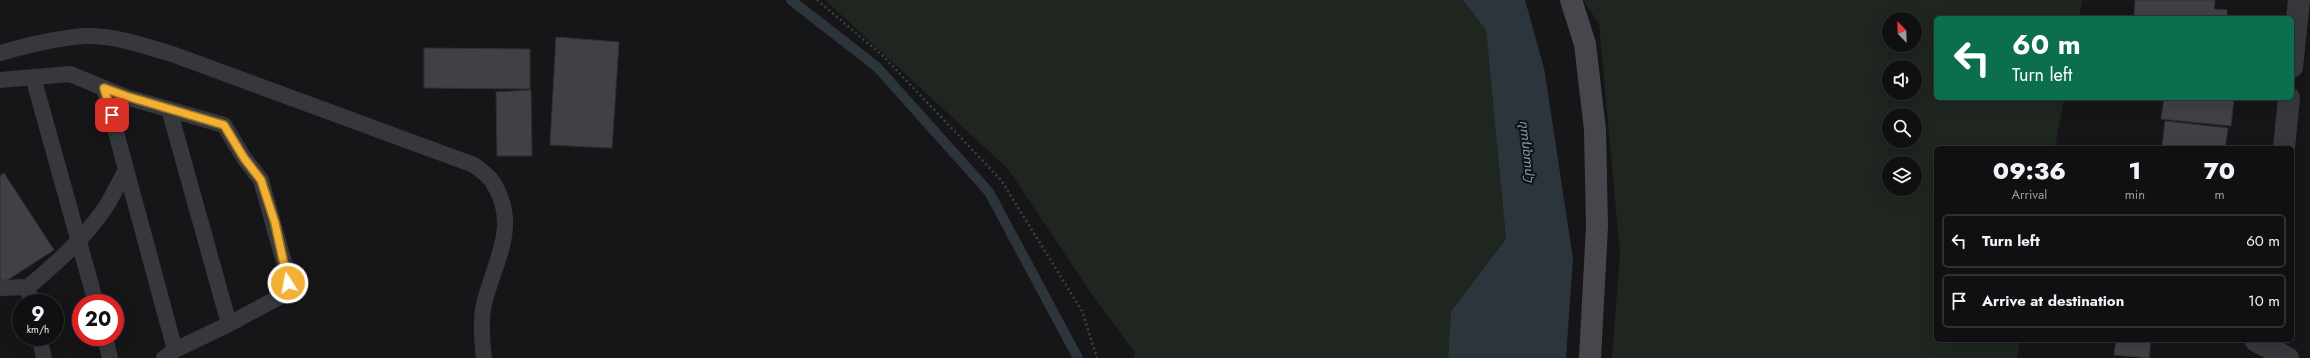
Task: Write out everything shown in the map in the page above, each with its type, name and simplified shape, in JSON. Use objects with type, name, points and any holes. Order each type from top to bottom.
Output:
[{"type":"street","points":[[1570,0],[1585,44],[1595,130],[1597,226],[1590,358]]},
{"type":"street","points":[[2294,48],[2299,0]]},
{"type":"street","points":[[2284,146],[2289,100]]},
{"type":"street","points":[[2252,358],[2256,342]]},
{"type":"street","points":[[2260,342],[2288,358]]},
{"type":"lane","points":[[0,53],[44,41],[86,36],[129,42],[172,54],[474,165],[492,180],[504,206],[506,228],[497,265],[484,302],[482,344],[484,358]]},
{"type":"lane","points":[[0,80],[70,74],[104,88],[224,125],[244,158],[261,180],[275,223],[288,283],[285,294],[169,354],[126,170],[104,88]]},
{"type":"lane","points":[[33,77],[94,294]]},
{"type":"lane","points":[[169,109],[229,324]]},
{"type":"lane","points":[[0,288],[28,287],[54,265],[79,240],[105,208],[126,170]]},
{"type":"lane","points":[[28,287],[29,294]]},
{"type":"lane","points":[[41,346],[44,358]]},
{"type":"lane","points":[[107,346],[110,358]]},
{"type":"path","points":[[817,0],[883,56],[1001,180],[1082,311],[1097,358]]},
{"type":"shaded area","points":[[825,0],[1463,0],[1486,30],[1506,239],[1451,311],[1448,358],[1134,358],[1135,353],[1091,293],[1008,169]]},
{"type":"shaded area","points":[[1583,0],[2082,0],[2079,16],[1934,16],[1934,100],[2064,100],[2055,146],[1934,146],[1934,342],[2020,342],[2017,358],[1612,358],[1620,253],[1599,24]]},
{"type":"water","name":"Հրազդան","points":[[1463,0],[1525,0],[1544,68],[1573,258],[1566,358],[1448,358],[1451,311],[1506,239],[1486,30]]},
{"type":"building","points":[[2135,0],[2215,0],[2214,9],[2227,10],[2227,16],[2134,16]]},
{"type":"building","points":[[556,37],[619,42],[612,148],[550,145]]},
{"type":"building","points":[[424,48],[530,49],[530,89],[424,88]]},
{"type":"building","points":[[531,90],[532,156],[497,156],[496,92]]},
{"type":"building","points":[[2164,100],[2234,100],[2231,126],[2161,119]]},
{"type":"building","points":[[2165,121],[2228,128],[2225,146],[2162,146]]},
{"type":"building","points":[[4,173],[54,250],[3,283],[0,278],[0,176]]},
{"type":"building","points":[[2116,342],[2151,342],[2149,358],[2114,355]]},
{"type":"waterway","points":[[791,0],[877,67],[989,192],[1078,358]]},
{"type":"route","points":[[112,115],[104,88],[224,125],[244,158],[261,180],[275,223],[288,283]]}]
